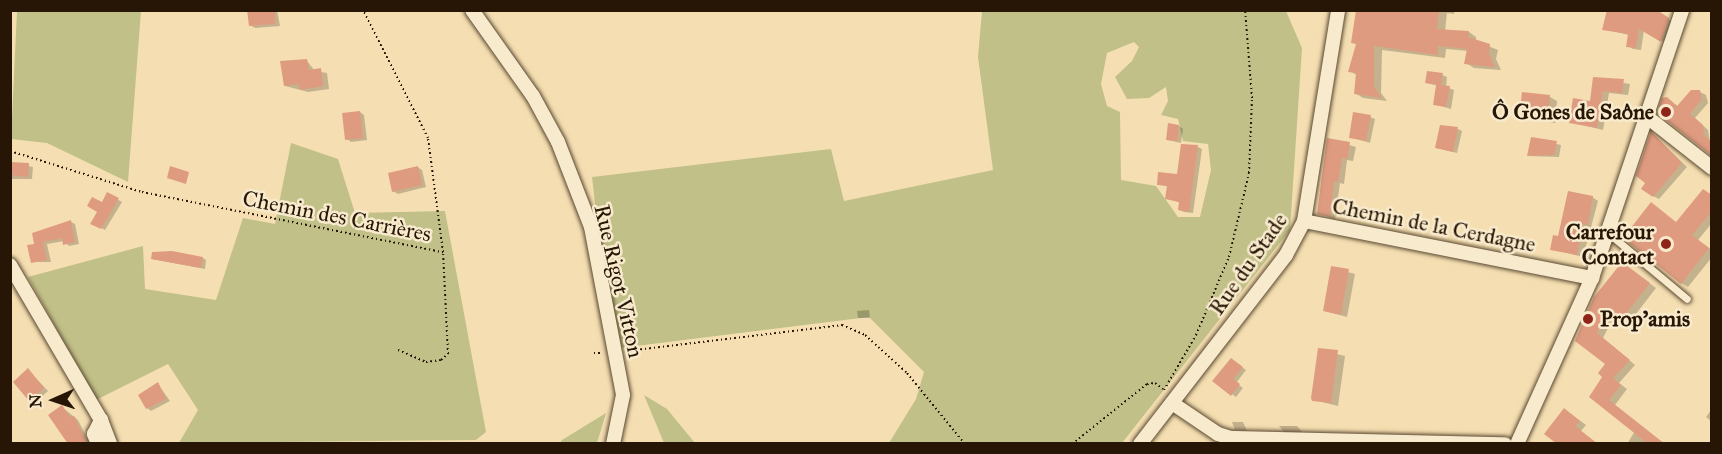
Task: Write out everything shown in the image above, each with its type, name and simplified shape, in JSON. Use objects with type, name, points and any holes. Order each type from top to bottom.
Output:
[{"type":"street","name":"Rue Rigot Vitton","points":[[472,10],[533,96],[558,142],[591,227],[623,395],[613,444]]},
{"type":"street","name":"Rue du Stade","points":[[1140,444],[1286,255],[1304,221],[1338,10]]},
{"type":"street","points":[[1517,444],[1592,278],[1682,10]]},
{"type":"street","points":[[1646,116],[1712,168]]},
{"type":"street","name":"Chemin de la Cerdagne","points":[[1304,221],[1592,278]]},
{"type":"street","points":[[10,265],[101,420],[110,444]]},
{"type":"street","points":[[1172,403],[1218,434],[1231,438],[1505,444]]},
{"type":"street","points":[[98,444],[94,434],[101,420]]},
{"type":"lane","points":[[1607,232],[1688,299]]},
{"type":"path","name":"Chemin des Carrières","points":[[10,151],[142,192],[443,252],[428,138],[363,10]]},
{"type":"path","points":[[1072,444],[1147,384],[1155,384],[1164,390],[1196,335],[1229,257],[1250,173],[1252,98],[1245,10]]},
{"type":"path","points":[[398,350],[426,362],[441,360],[448,354],[443,252]]},
{"type":"path","points":[[614,352],[842,325],[865,335],[907,373],[965,444]]},
{"type":"shaded area","points":[[17,11],[141,11],[128,182],[47,143],[11,139]]},
{"type":"shaded area","points":[[982,11],[1286,11],[1302,48],[1290,230],[1122,443],[889,443],[916,399],[924,372],[869,317],[620,348],[600,247],[592,177],[831,149],[844,201],[993,170],[978,57]],"holes":[[[1134,42],[1139,47],[1132,61],[1115,77],[1127,99],[1149,98],[1166,87],[1168,101],[1161,115],[1178,119],[1183,141],[1208,144],[1211,170],[1200,217],[1178,217],[1156,186],[1121,180],[1120,112],[1107,106],[1101,84],[1107,53]]]},
{"type":"shaded area","points":[[291,143],[338,159],[355,213],[445,211],[486,432],[476,440],[179,443],[198,410],[168,364],[96,400],[28,277],[143,246],[145,289],[216,300],[243,218],[275,224]]},
{"type":"shaded area","points":[[644,395],[667,409],[695,443],[664,443]]},
{"type":"shaded area","points":[[606,413],[597,443],[560,443],[562,440]]},
{"type":"building","points":[[247,10],[275,10],[275,24],[249,26]]},
{"type":"building","points":[[1356,10],[1439,10],[1437,29],[1469,31],[1468,37],[1490,44],[1489,54],[1495,67],[1464,64],[1467,49],[1438,46],[1438,55],[1374,46],[1374,87],[1382,98],[1354,94],[1356,73],[1348,72],[1356,44],[1351,43]]},
{"type":"building","points":[[1607,10],[1657,10],[1669,18],[1661,42],[1639,29],[1636,48],[1626,47],[1628,34],[1602,30]]},
{"type":"building","points":[[307,59],[309,70],[321,68],[323,86],[300,90],[299,84],[284,86],[280,61]]},
{"type":"building","points":[[1427,71],[1443,73],[1441,85],[1450,86],[1446,107],[1433,105],[1436,85],[1425,83]]},
{"type":"building","points":[[1593,77],[1624,79],[1622,93],[1603,91],[1597,128],[1569,123],[1573,98],[1590,101]]},
{"type":"building","points":[[1691,90],[1700,90],[1702,99],[1690,114],[1703,125],[1704,136],[1712,142],[1712,156],[1657,113],[1662,98],[1667,97],[1677,106]]},
{"type":"building","points":[[1522,92],[1550,95],[1548,120],[1519,118]]},
{"type":"building","points":[[360,111],[363,138],[345,140],[342,113]]},
{"type":"building","points":[[1353,112],[1371,115],[1366,141],[1349,138]]},
{"type":"building","points":[[1168,123],[1179,125],[1177,141],[1166,140]]},
{"type":"building","points":[[1440,125],[1458,127],[1453,152],[1435,148]]},
{"type":"building","points":[[1651,131],[1682,163],[1653,197],[1641,189],[1645,183],[1636,176]]},
{"type":"building","points":[[1531,137],[1557,141],[1554,155],[1527,156]]},
{"type":"building","points":[[1327,138],[1350,142],[1347,159],[1342,158],[1338,182],[1334,181],[1330,217],[1317,214]]},
{"type":"building","points":[[1181,144],[1198,145],[1189,212],[1178,210],[1179,202],[1165,199],[1167,186],[1157,185],[1158,172],[1177,174]]},
{"type":"building","points":[[10,162],[29,163],[28,177],[10,175]]},
{"type":"building","points":[[170,166],[189,172],[186,184],[167,178]]},
{"type":"building","points":[[418,166],[422,185],[392,192],[388,173]]},
{"type":"building","name":"Carrefour Contact","points":[[1703,189],[1712,195],[1712,211],[1692,235],[1709,248],[1681,284],[1623,238],[1651,202],[1676,222]]},
{"type":"building","points":[[1568,191],[1593,196],[1588,225],[1583,224],[1577,255],[1550,250],[1553,235],[1558,236]]},
{"type":"building","points":[[107,192],[119,198],[101,229],[90,224],[97,212],[87,206],[92,197],[102,202]]},
{"type":"building","points":[[71,220],[75,242],[63,245],[62,238],[43,242],[47,260],[31,263],[27,245],[34,244],[32,233]]},
{"type":"building","points":[[172,251],[203,257],[201,268],[151,259],[152,252]]},
{"type":"building","points":[[1622,262],[1650,283],[1617,325],[1605,317],[1597,333],[1630,360],[1613,378],[1621,385],[1609,400],[1665,444],[1648,444],[1589,397],[1602,377],[1598,373],[1605,364],[1575,341],[1594,297]]},
{"type":"building","points":[[1331,266],[1349,269],[1341,315],[1323,311]]},
{"type":"building","points":[[1318,348],[1338,350],[1331,403],[1312,401],[1311,398]]},
{"type":"building","points":[[1231,358],[1243,367],[1233,379],[1240,384],[1231,396],[1212,381]]},
{"type":"building","points":[[28,368],[44,388],[29,401],[13,382]]},
{"type":"building","points":[[158,382],[166,399],[146,409],[138,395]]},
{"type":"building","points":[[62,405],[70,417],[74,416],[88,444],[68,444],[48,415]]},
{"type":"building","points":[[1564,408],[1580,421],[1575,426],[1598,444],[1557,444],[1544,434]]},
{"type":"place","name":"Ô Gones de Saône","points":[[1666,112]]},
{"type":"place","name":"Carrefour Contact","points":[[1666,244]]},
{"type":"place","name":"Prop'amis","points":[[1588,319]]}]
